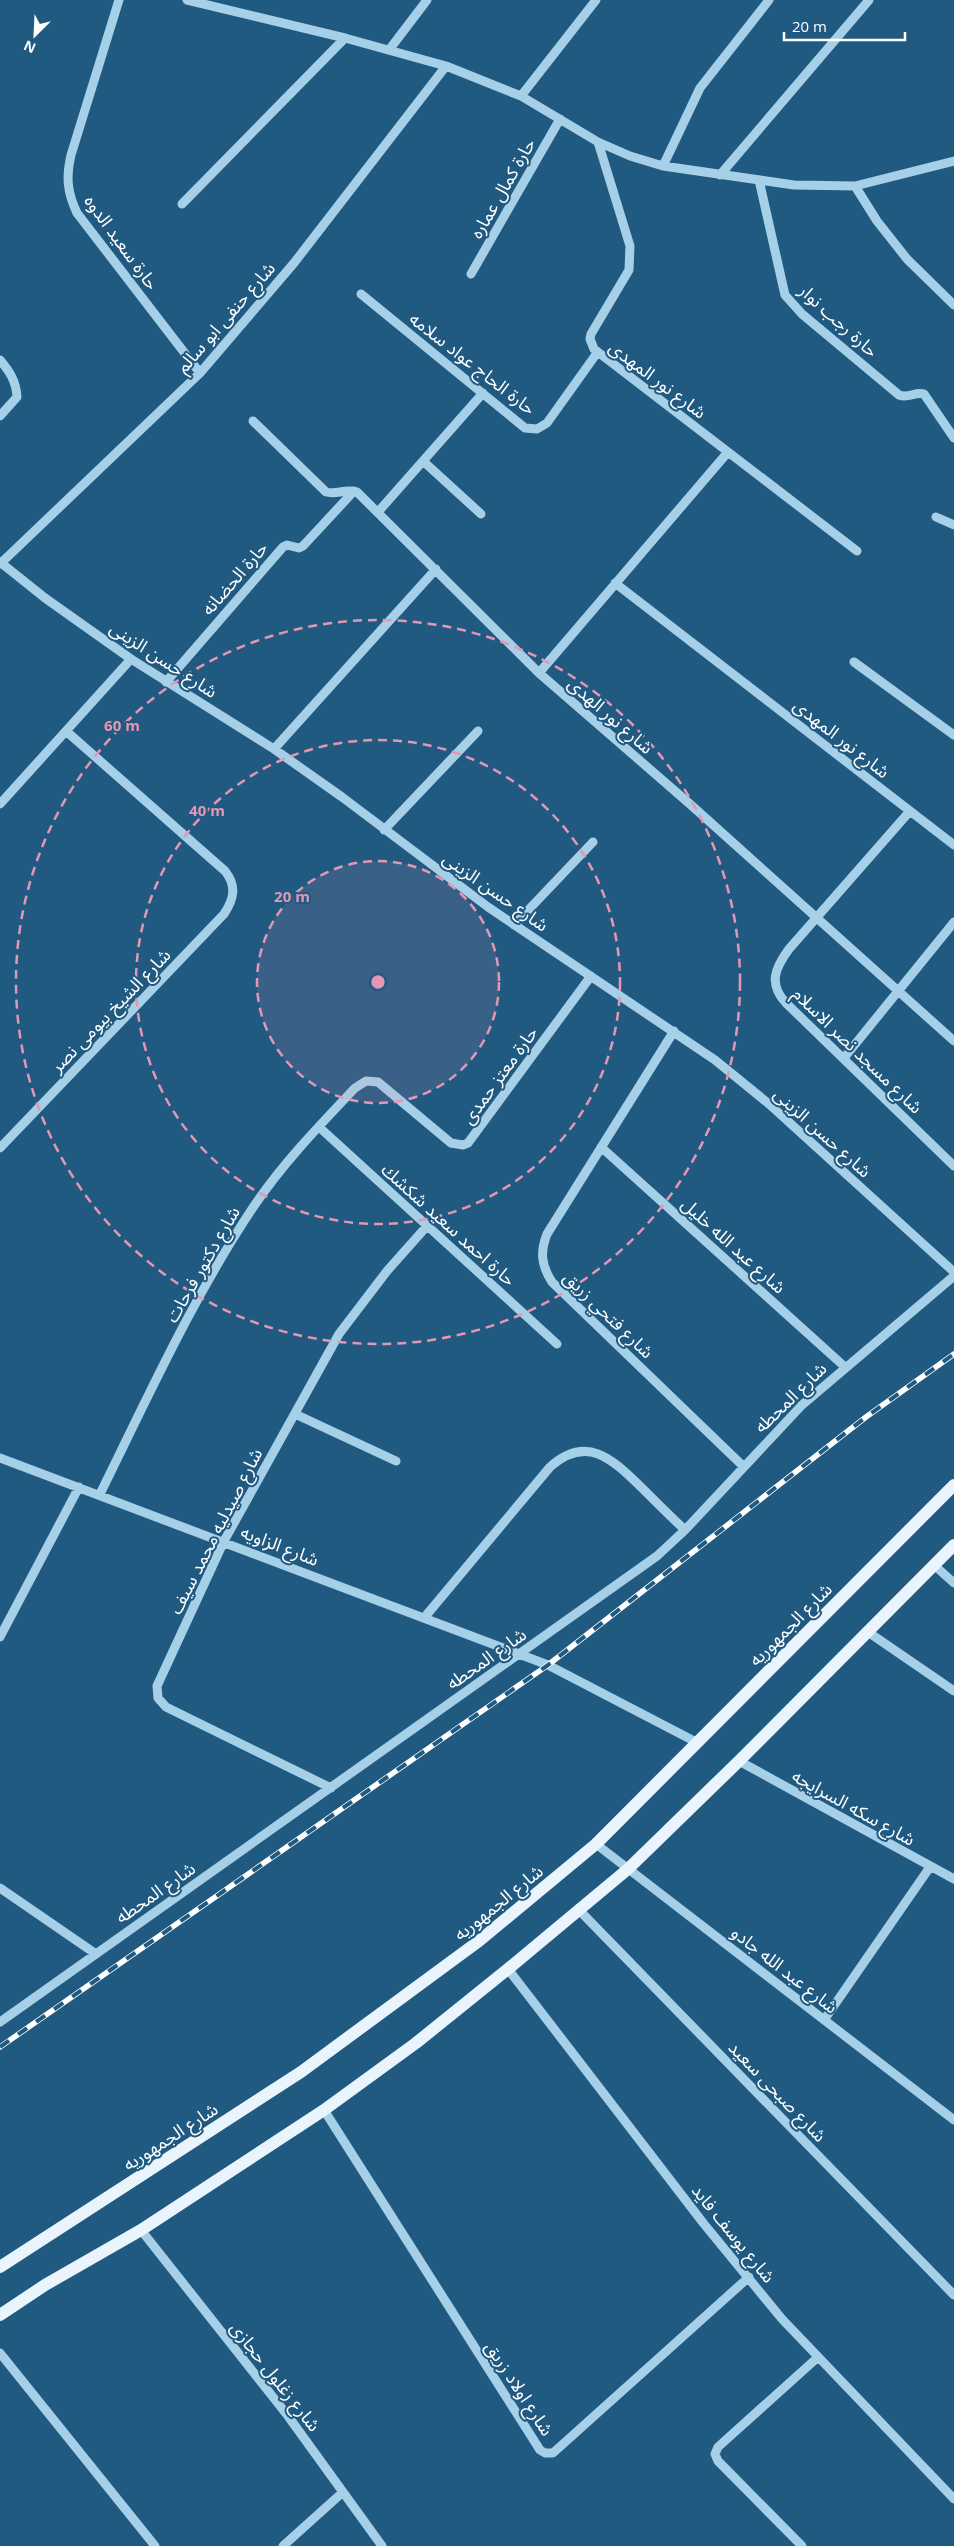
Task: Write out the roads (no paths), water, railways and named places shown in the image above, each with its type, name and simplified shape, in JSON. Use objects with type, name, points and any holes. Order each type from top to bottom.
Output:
[{"type":"main road","name":"شارع الجمهوريه","points":[[0,2267],[301,2072],[479,1941],[596,1844],[954,1485]]},
{"type":"main road","points":[[0,2315],[45,2285],[141,2230],[324,2110],[416,2043],[508,1969],[628,1869],[739,1762],[954,1545]]},
{"type":"street","name":"حارة سعيد الدوه","points":[[119,0],[66,174],[68,194],[77,213],[200,373]]},
{"type":"street","points":[[187,0],[345,38],[446,66],[521,96],[598,142],[630,156],[663,166],[794,185],[855,186],[954,161]]},
{"type":"street","points":[[389,50],[427,0]]},
{"type":"street","points":[[521,96],[596,0]]},
{"type":"street","points":[[663,166],[700,88],[769,0]]},
{"type":"street","points":[[720,174],[869,0]]},
{"type":"street","points":[[182,204],[345,38]]},
{"type":"street","name":"شارع حنفى ابو سالم","points":[[0,563],[200,373],[294,263],[446,66]]},
{"type":"street","name":"حارة كمال عماره","points":[[471,274],[560,119]]},
{"type":"street","name":"شارع نور المهدى","points":[[598,142],[630,246],[631,259],[629,270],[591,334],[591,344],[597,353],[858,552]]},
{"type":"street","name":"حارة رجب نوار","points":[[759,180],[785,295],[802,314],[899,395],[907,397],[915,393],[924,394],[954,438]]},
{"type":"street","points":[[855,186],[877,221],[907,259],[954,305]]},
{"type":"street","name":"حارة الحاج عواد سلامه","points":[[361,294],[520,425],[537,429],[547,423],[597,353]]},
{"type":"street","points":[[0,360],[11,373],[16,385],[17,397],[0,416]]},
{"type":"street","points":[[378,512],[483,393]]},
{"type":"street","points":[[253,421],[326,492],[336,494],[346,490],[354,490]]},
{"type":"street","points":[[539,674],[728,452]]},
{"type":"street","points":[[423,461],[481,514]]},
{"type":"street","name":"شارع نور الهدى","points":[[354,490],[436,569],[539,674],[899,989],[954,1041]]},
{"type":"street","name":"حارة الحضانه","points":[[166,682],[283,547],[287,545],[299,548],[303,546],[354,490]]},
{"type":"street","points":[[936,517],[954,525]]},
{"type":"street","name":"شارع حسن الزينى","points":[[0,563],[45,598],[131,659],[274,749],[514,925],[715,1060],[769,1104],[954,1272]]},
{"type":"street","points":[[274,749],[436,569]]},
{"type":"street","name":"شارع نور المهدى","points":[[615,583],[954,845]]},
{"type":"street","points":[[0,804],[131,659]]},
{"type":"street","points":[[854,662],[954,735]]},
{"type":"street","points":[[384,830],[478,730]]},
{"type":"street","name":"شارع الشيخ بيومى نصر","points":[[0,1148],[224,914],[233,897],[233,888],[226,871],[66,731]]},
{"type":"street","name":"شارع مسجد نصر الاسلام","points":[[910,811],[779,963],[774,980],[780,996],[954,1166]]},
{"type":"street","points":[[514,925],[593,842]]},
{"type":"street","points":[[844,1058],[954,922]]},
{"type":"street","name":"حارة معتز حمدى","points":[[372,1080],[383,1086],[451,1143],[463,1145],[468,1143],[591,976]]},
{"type":"street","name":"شارع فتحي زريق","points":[[674,1031],[547,1234],[541,1257],[544,1270],[552,1282],[744,1467]]},
{"type":"street","name":"شارع دكتور فرحات","points":[[100,1494],[202,1293],[228,1247],[277,1173],[355,1088],[372,1080]]},
{"type":"street","name":"حارة احمد سعيد شكشك","points":[[319,1127],[557,1344]]},
{"type":"street","name":"شارع عبد الله خليل","points":[[601,1148],[845,1367]]},
{"type":"street","name":"شارع صيدليه محمد سيف","points":[[330,1788],[166,1706],[158,1698],[159,1680],[224,1541],[340,1334],[358,1307],[427,1226]]},
{"type":"street","name":"شارع المحطه","points":[[0,2022],[629,1578],[657,1556],[685,1530],[802,1405],[954,1276]]},
{"type":"street","points":[[295,1414],[396,1461]]},
{"type":"street","points":[[424,1618],[550,1467],[560,1458],[572,1453],[585,1450],[598,1453],[614,1462],[685,1530]]},
{"type":"street","name":"شارع الزاويه","points":[[0,1458],[100,1494],[519,1654]]},
{"type":"street","points":[[0,1637],[79,1487]]},
{"type":"street","points":[[934,1565],[954,1583]]},
{"type":"street","points":[[868,1632],[954,1691]]},
{"type":"street","points":[[519,1654],[548,1665],[696,1742]]},
{"type":"street","name":"شارع سكه السرايجه","points":[[739,1762],[954,1879]]},
{"type":"street","name":"شارع عبد الله جادو","points":[[596,1844],[954,2120]]},
{"type":"street","points":[[824,2020],[930,1867]]},
{"type":"street","points":[[0,1888],[96,1954]]},
{"type":"street","name":"شارع صبحى سعيد","points":[[578,1909],[954,2295]]},
{"type":"street","name":"شارع يوسف فايد","points":[[508,1969],[704,2224],[817,2358],[954,2499]]},
{"type":"street","name":"شارع اولاد زريق","points":[[324,2110],[540,2450],[545,2453],[553,2453],[749,2277]]},
{"type":"street","name":"شارع زغلول حجازى","points":[[141,2230],[288,2416],[382,2546]]},
{"type":"street","points":[[0,2352],[155,2546]]},
{"type":"street","points":[[802,2546],[718,2462],[715,2454],[718,2448],[817,2358]]},
{"type":"street","points":[[283,2546],[343,2492]]},
{"type":"railway","points":[[0,2047],[548,1665],[866,1417],[954,1354]]}]
